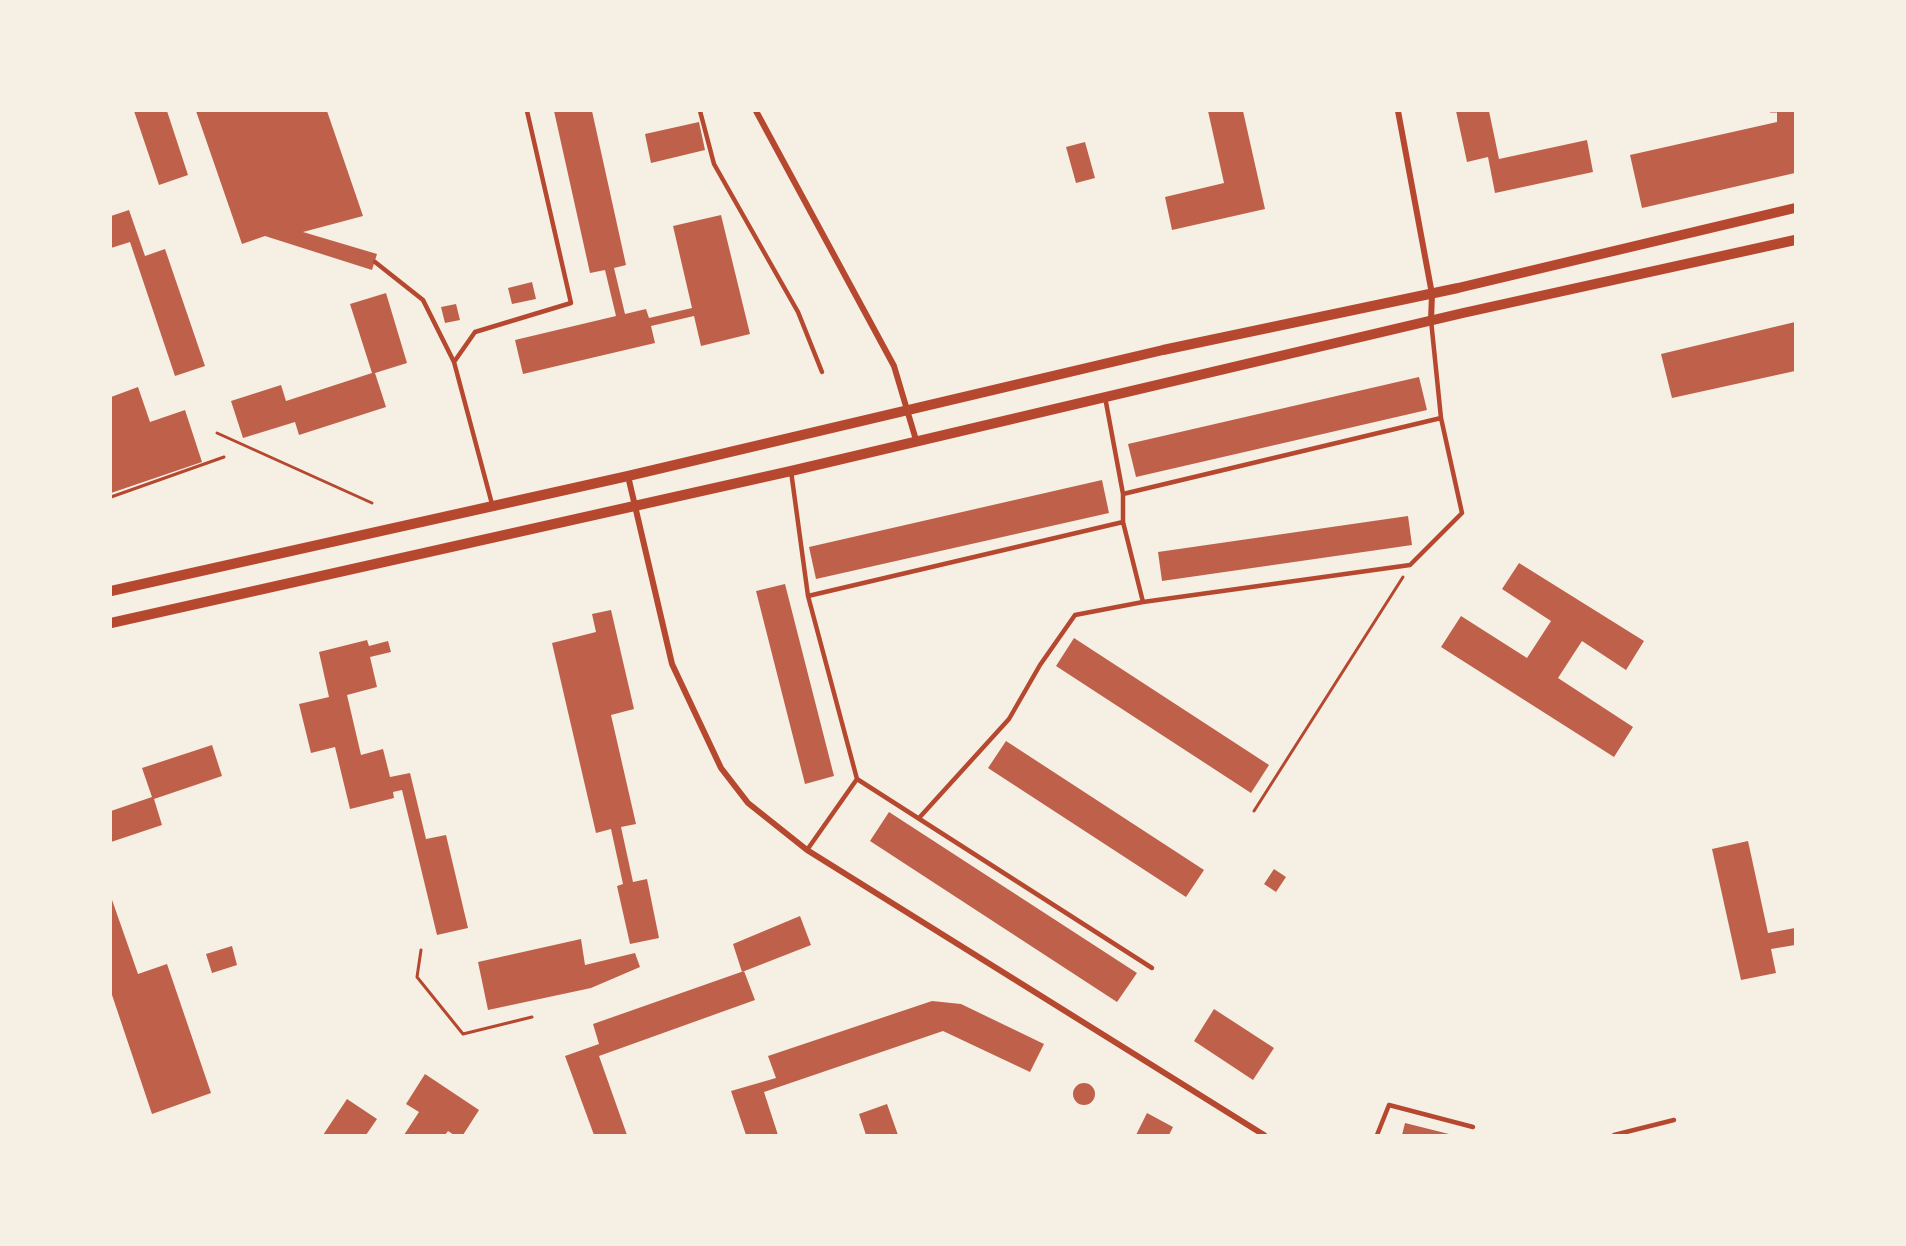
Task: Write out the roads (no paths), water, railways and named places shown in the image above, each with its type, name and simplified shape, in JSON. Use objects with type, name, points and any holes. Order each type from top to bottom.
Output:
[{"type":"street","points":[[756,111],[894,366],[916,440]]},
{"type":"street","points":[[1398,111],[1432,294],[1431,320]]},
{"type":"street","points":[[111,591],[493,507],[1163,350],[1432,294],[1795,208]]},
{"type":"street","points":[[111,623],[791,471],[1431,320],[1795,240]]},
{"type":"street","points":[[628,476],[633,506],[672,664],[721,768],[748,803],[807,850],[1264,1135]]},
{"type":"lane","points":[[454,362],[475,332],[571,303],[527,111]]},
{"type":"lane","points":[[700,111],[714,164],[798,312],[822,372]]},
{"type":"lane","points":[[375,262],[423,300],[454,362],[493,507]]},
{"type":"lane","points":[[919,818],[1009,719],[1040,665],[1075,615],[1143,602],[1410,565],[1461,513],[1441,418],[1431,320]]},
{"type":"lane","points":[[1105,396],[1123,494],[1123,522],[1143,602]]},
{"type":"lane","points":[[1123,494],[1441,418]]},
{"type":"lane","points":[[791,471],[808,596],[857,779],[1152,968]]},
{"type":"lane","points":[[808,596],[1123,522]]},
{"type":"lane","points":[[807,850],[857,779]]},
{"type":"lane","points":[[1377,1135],[1389,1105],[1473,1127]]},
{"type":"lane","points":[[1614,1135],[1674,1120]]}]
